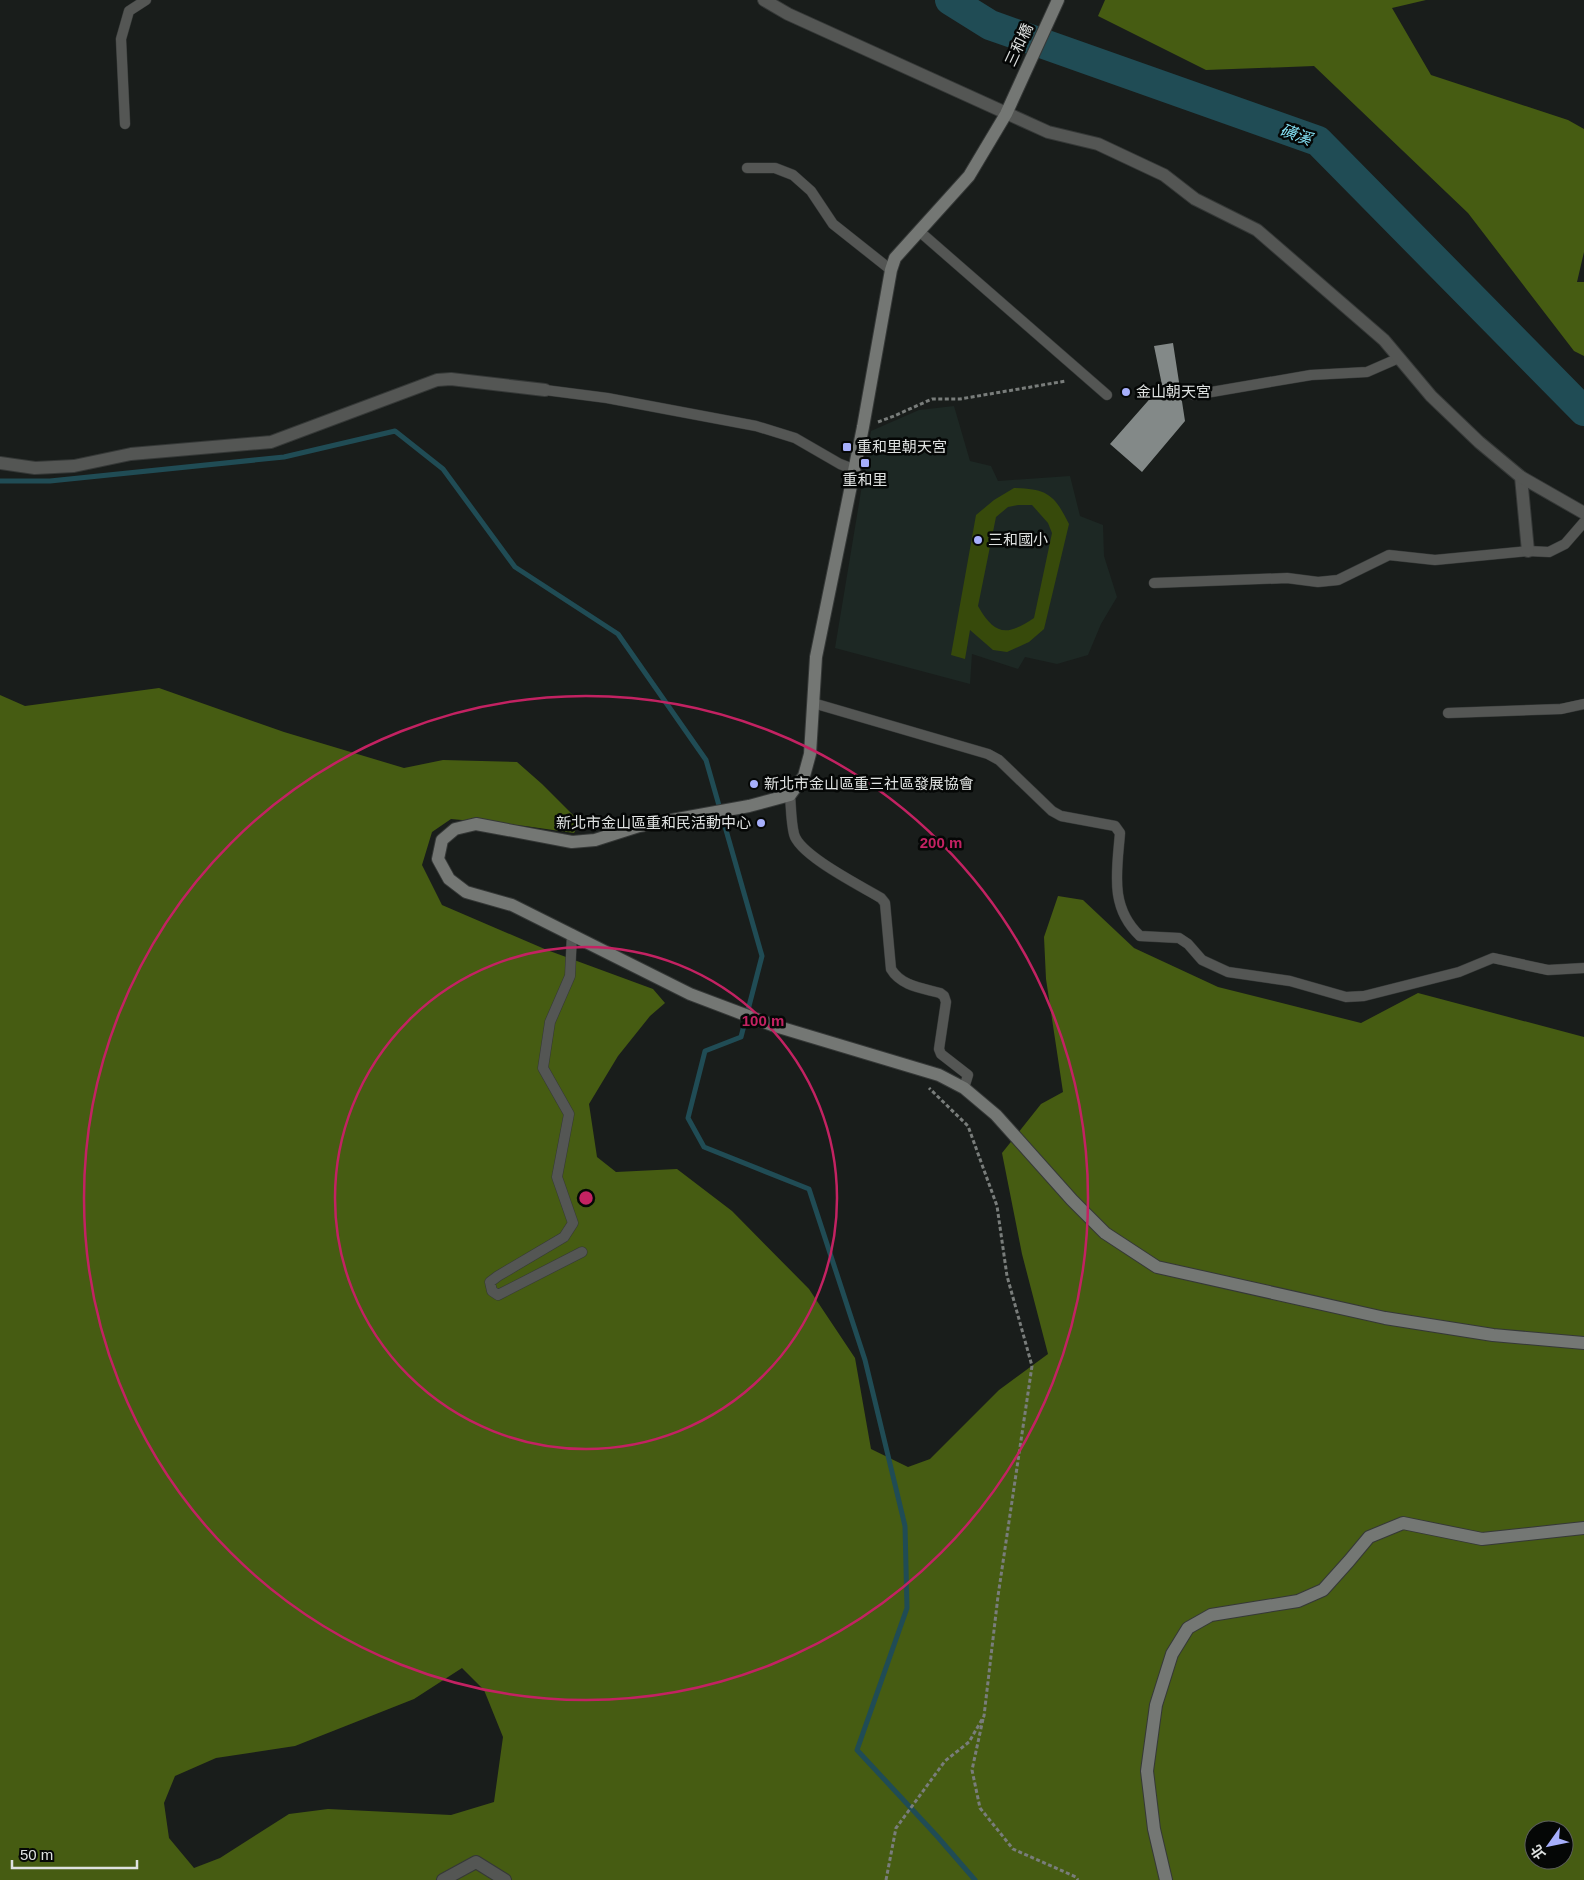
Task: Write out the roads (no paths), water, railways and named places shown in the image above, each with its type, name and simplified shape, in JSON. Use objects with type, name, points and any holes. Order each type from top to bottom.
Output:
[{"type":"street","points":[[764,0],[788,14],[1008,109],[1048,132],[1098,144],[1107,148],[1164,175],[1194,200],[1257,230],[1384,340],[1431,396],[1480,442],[1521,477],[1584,513]]},
{"type":"street","name":"三和橋","points":[[790,795],[804,776],[810,754],[816,657],[863,427],[891,270],[895,258],[969,176],[1008,109],[1058,0]]},
{"type":"street","points":[[0,463],[35,468],[74,466],[130,454],[271,442],[437,380],[460,380],[545,390]]},
{"type":"street","points":[[1521,477],[1528,551]]},
{"type":"street","points":[[790,795],[732,809],[639,826],[595,840],[572,842],[476,824],[455,829],[442,840],[438,859],[449,879],[466,892],[512,905],[690,994],[772,1025],[938,1075],[964,1088],[996,1115],[1072,1200],[1105,1233],[1157,1267],[1385,1318],[1493,1335],[1584,1343]]},
{"type":"street","points":[[1166,1880],[1154,1829],[1147,1771],[1156,1705],[1172,1654],[1188,1628],[1211,1615],[1298,1601],[1322,1590],[1369,1538],[1403,1523],[1482,1539],[1584,1528]]},
{"type":"street","points":[[444,1880],[476,1862],[504,1880]]},
{"type":"lane","points":[[125,124],[121,39],[129,11],[146,0]]},
{"type":"lane","points":[[747,168],[775,168],[793,175],[811,192],[833,224],[891,270]]},
{"type":"lane","points":[[919,231],[1107,395]]},
{"type":"lane","points":[[1194,395],[1311,375],[1367,372],[1399,358]]},
{"type":"lane","points":[[545,390],[608,398],[756,426],[795,438],[840,464],[853,469]]},
{"type":"lane","points":[[1154,583],[1287,578],[1318,582],[1338,580],[1389,555],[1435,560],[1528,551],[1548,552],[1566,544],[1584,522]]},
{"type":"lane","points":[[814,702],[988,754],[999,760],[1052,811],[1061,816],[1115,826],[1120,833],[1116,885],[1117,897],[1130,927],[1140,936],[1179,938],[1188,944],[1202,960],[1228,972],[1290,981],[1346,997],[1364,996],[1459,972],[1493,958],[1548,970],[1584,968]]},
{"type":"lane","points":[[1448,713],[1561,709],[1584,704]]},
{"type":"lane","points":[[790,795],[794,835],[800,846],[811,856],[881,898],[886,903],[891,969],[895,975],[902,982],[940,993],[944,996],[946,1002],[939,1049],[942,1054],[968,1076],[964,1088]]},
{"type":"lane","points":[[572,934],[570,976],[550,1022],[543,1068],[568,1114],[557,1177],[572,1223],[564,1237],[490,1282],[492,1291],[498,1295],[582,1252]]},
{"type":"waterway","name":"磺溪","points":[[950,0],[990,25],[1318,141],[1584,411]]},
{"type":"waterway","points":[[0,481],[50,481],[284,457],[395,431],[443,469],[515,567],[618,634],[706,760],[762,956],[741,1037],[705,1051],[688,1118],[704,1147],[809,1189],[865,1360],[905,1526],[907,1608],[857,1750],[975,1880]]},
{"type":"place","name":"金山朝天宮","points":[[1126,392]]},
{"type":"place","name":"重和里朝天宮","points":[[847,447]]},
{"type":"place","name":"重和里","points":[[865,463]]},
{"type":"place","name":"三和國小","points":[[978,540]]},
{"type":"place","name":"新北市金山區重三社區發展協會","points":[[754,784]]},
{"type":"place","name":"新北市金山區重和民活動中心","points":[[761,823]]}]
